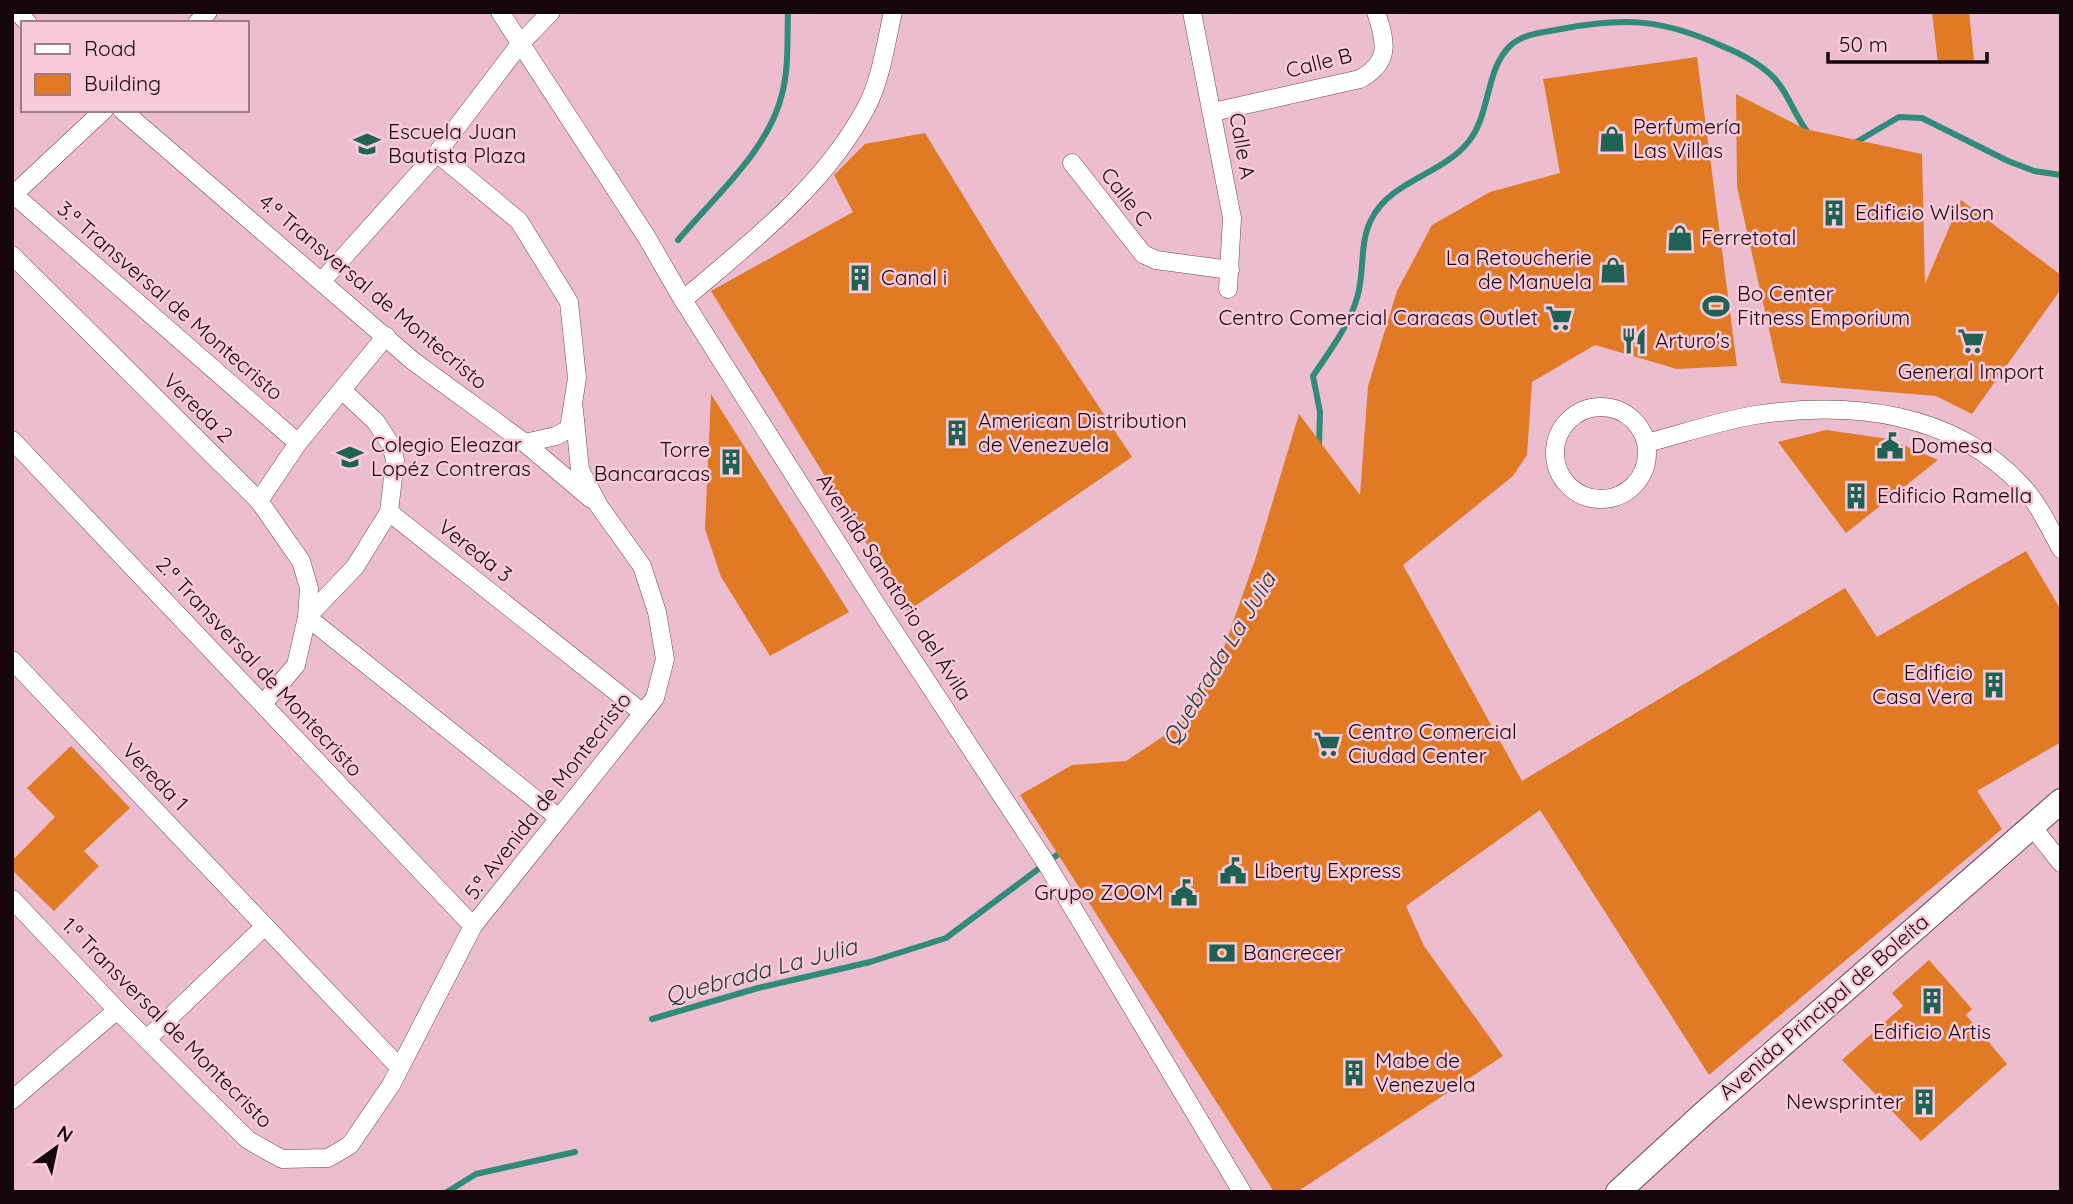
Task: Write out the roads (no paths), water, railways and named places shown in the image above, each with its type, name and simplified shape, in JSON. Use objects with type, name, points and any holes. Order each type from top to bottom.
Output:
[{"type":"street","name":"Avenida Sanatorio del Ávila","points":[[500,12],[646,236],[683,300],[876,604],[1046,863],[1242,1192]]},
{"type":"street","points":[[322,281],[437,153],[520,44],[551,12]]},
{"type":"street","points":[[683,300],[802,196],[843,144],[868,103],[893,12]]},
{"type":"street","name":"Calle A","points":[[1192,12],[1233,218],[1228,289]]},
{"type":"street","name":"Calle B","points":[[1213,112],[1360,79],[1375,71],[1384,51],[1384,35],[1376,12]]},
{"type":"street","points":[[13,195],[102,112]]},
{"type":"street","name":"4.ª Transversal de Montecristo","points":[[124,112],[413,360],[525,443],[598,506]]},
{"type":"street","name":"5.ª Avenida de Montecristo","points":[[300,1161],[328,1158],[350,1145],[399,1067],[473,926],[655,698],[662,676],[664,642],[642,566],[598,506],[580,470],[574,410],[577,378],[569,302],[519,221],[437,153]]},
{"type":"street","name":"Calle C","points":[[1072,163],[1143,254],[1156,260],[1230,270]]},
{"type":"street","name":"3.ª Transversal de Montecristo","points":[[13,195],[298,443]]},
{"type":"street","name":"Vereda 2","points":[[12,255],[259,501],[301,561],[309,588],[307,617],[296,665],[262,704]]},
{"type":"street","points":[[259,501],[298,443],[386,336]]},
{"type":"street","points":[[343,391],[376,422],[391,445],[395,460],[389,512],[355,567],[307,617],[559,818]]},
{"type":"street","points":[[1596,406],[1615,408],[1630,415],[1641,428],[1647,443],[1647,463],[1640,478],[1629,491],[1614,498],[1598,499],[1582,495],[1566,483],[1555,459],[1555,442],[1567,420],[1580,410],[1596,406]]},
{"type":"street","points":[[525,443],[556,436],[569,429],[574,410]]},
{"type":"street","points":[[1647,443],[1754,415],[1818,410],[1882,412],[1930,424],[1972,447],[2013,477],[2036,504],[2061,549]]},
{"type":"street","name":"2.ª Transversal de Montecristo","points":[[12,440],[473,926]]},
{"type":"street","name":"Vereda 3","points":[[389,512],[643,713]]},
{"type":"street","name":"Vereda 1","points":[[12,660],[399,1067]]},
{"type":"street","name":"Avenida Principal de Boleíta","points":[[1618,1192],[2061,801]]},
{"type":"street","points":[[2031,825],[2061,863]]},
{"type":"street","name":"1.ª Transversal de Montecristo","points":[[12,899],[117,1010],[248,1140],[282,1159],[300,1161]]},
{"type":"street","points":[[146,1039],[265,926]]},
{"type":"street","points":[[12,1100],[117,1010]]},
{"type":"waterway","points":[[678,240],[739,172],[775,115],[786,74],[788,12]]},
{"type":"waterway","name":"Quebrada La Julia","points":[[1319,447],[1320,412],[1313,376],[1349,319],[1359,288],[1365,239],[1371,220],[1391,196],[1458,153],[1469,141],[1481,118],[1497,66],[1516,41],[1542,32],[1605,23],[1643,23],[1681,30],[1735,52],[1767,71],[1778,82],[1809,134]]},
{"type":"waterway","name":"Quebrada La Julia","points":[[1853,144],[1899,117],[1922,118],[2008,161],[2034,171],[2061,175]]},
{"type":"waterway","name":"Quebrada La Julia","points":[[652,1019],[758,988],[870,962],[946,938],[1065,849]]},
{"type":"waterway","points":[[447,1192],[476,1174],[575,1152]]},
{"type":"place","name":"Perfumería Las Villas","points":[[1612,139]]},
{"type":"place","name":"Escuela Juan Bautista Plaza","points":[[367,144]]},
{"type":"place","name":"Edificio Wilson","points":[[1834,213]]},
{"type":"place","name":"Ferretotal","points":[[1680,238]]},
{"type":"place","name":"La Retoucherie de Manuela","points":[[1613,270]]},
{"type":"place","name":"Canal i","points":[[860,278]]},
{"type":"place","name":"Bo Center Fitness Emporium","points":[[1716,306]]},
{"type":"place","name":"Centro Comercial Caracas Outlet","points":[[1559,318]]},
{"type":"place","name":"Arturo's","points":[[1634,341]]},
{"type":"place","name":"General Import","points":[[1971,341]]},
{"type":"place","name":"American Distribution de Venezuela","points":[[957,433]]},
{"type":"place","name":"Domesa","points":[[1890,446]]},
{"type":"place","name":"Colegio Eleazar Lopéz Contreras","points":[[350,457]]},
{"type":"place","name":"Torre Bancaracas","points":[[731,462]]},
{"type":"place","name":"Edificio Ramella","points":[[1856,496]]},
{"type":"place","name":"Edificio Casa Vera","points":[[1994,685]]},
{"type":"place","name":"Centro Comercial Ciudad Center","points":[[1327,744]]},
{"type":"place","name":"Liberty Express","points":[[1233,871]]},
{"type":"place","name":"Grupo ZOOM","points":[[1184,893]]},
{"type":"place","name":"Bancrecer","points":[[1222,953]]},
{"type":"place","name":"Edificio Artis","points":[[1932,1001]]},
{"type":"place","name":"Mabe de Venezuela","points":[[1354,1073]]},
{"type":"place","name":"Newsprinter","points":[[1924,1102]]}]
